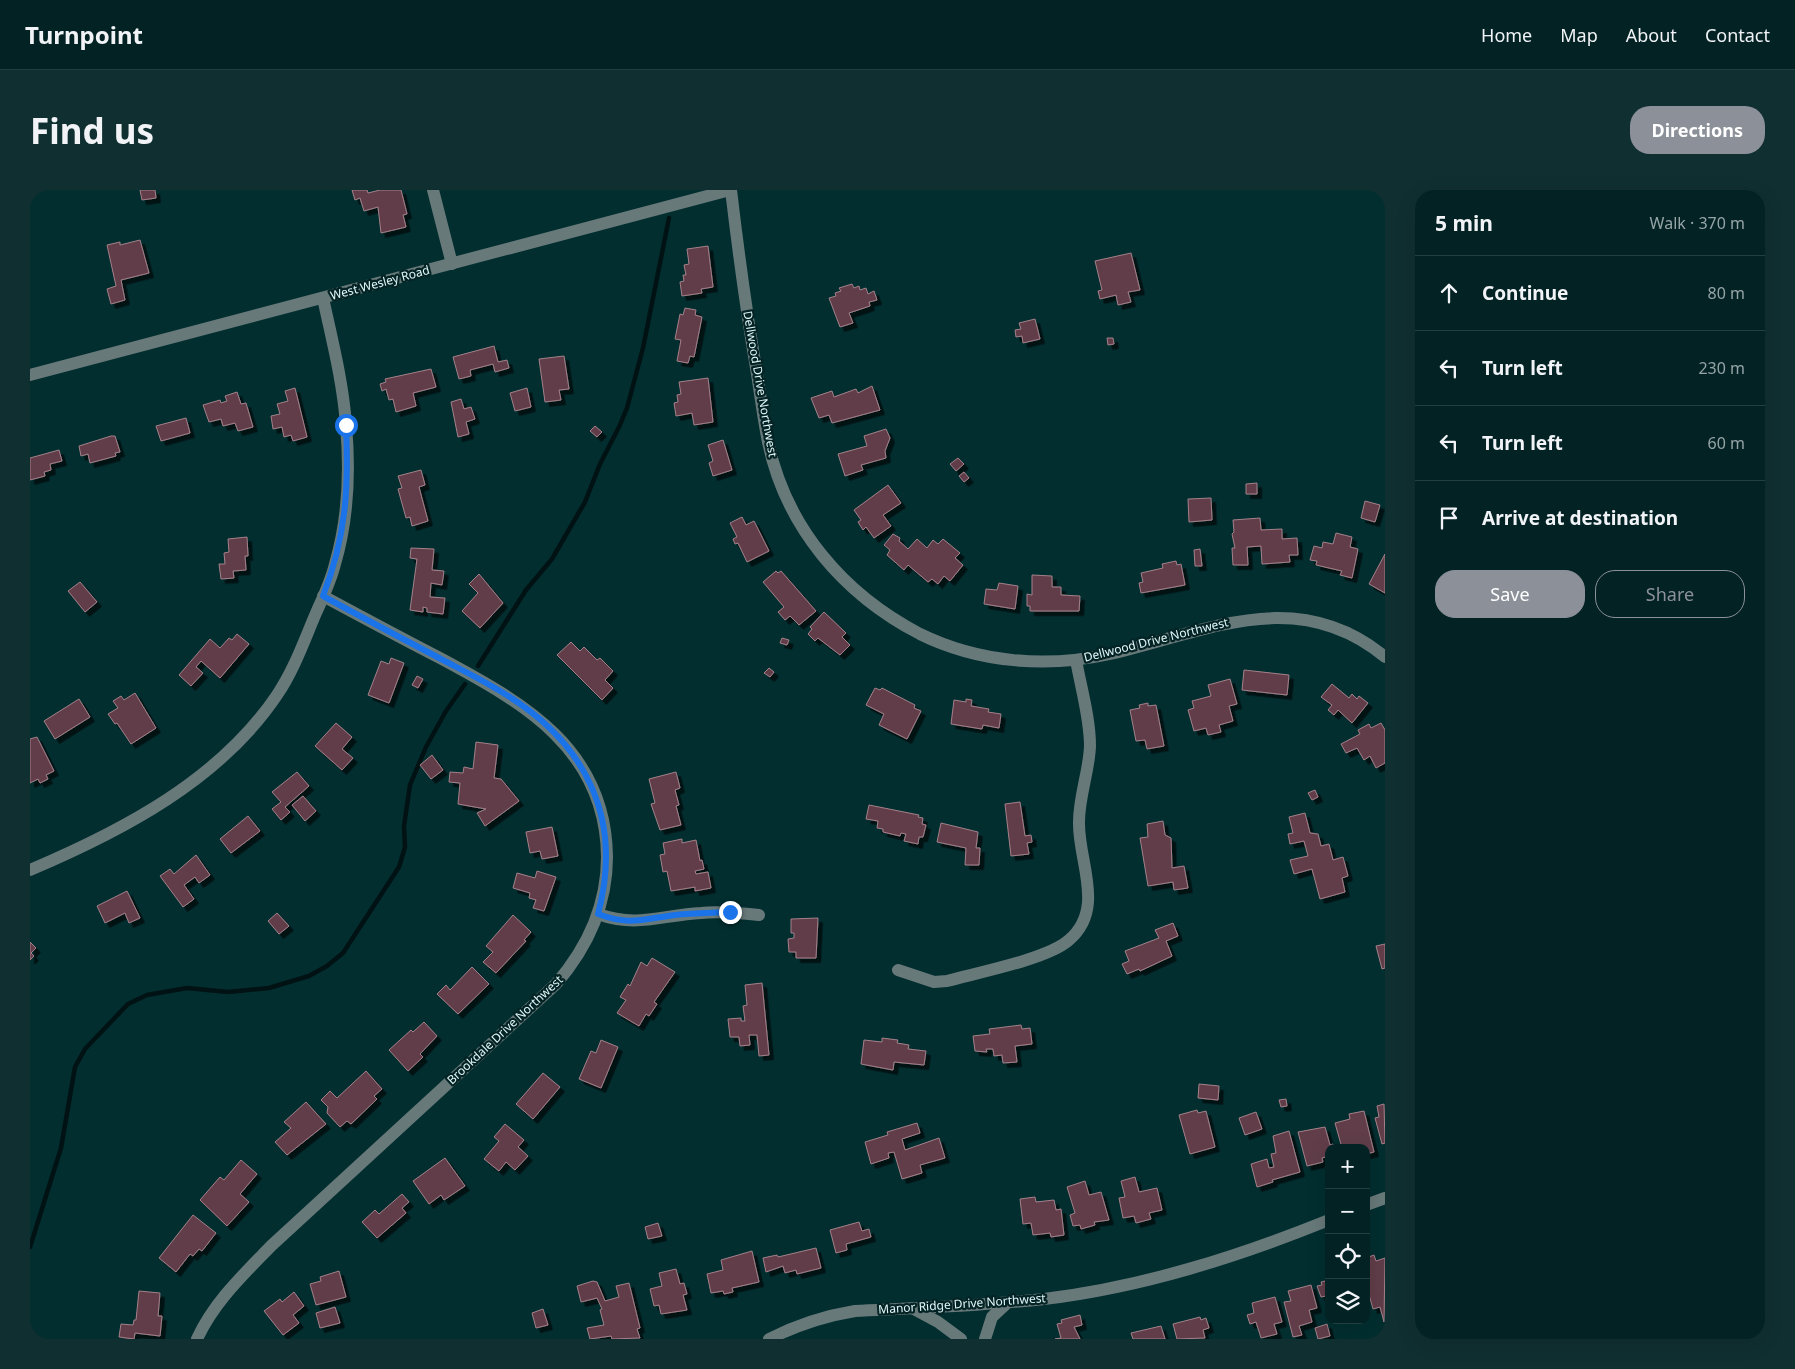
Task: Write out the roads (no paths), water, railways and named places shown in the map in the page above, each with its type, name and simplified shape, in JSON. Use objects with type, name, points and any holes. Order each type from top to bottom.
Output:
[{"type":"street","points":[[433,190],[452,264]]},
{"type":"street","name":"West Wesley Road","points":[[30,375],[730,190]]},
{"type":"street","name":"Dellwood Drive Northwest","points":[[730,190],[768,442],[790,505],[816,549],[841,578],[872,604],[900,623],[934,640],[970,653],[1004,660],[1042,662],[1076,660],[1109,654],[1233,621],[1277,617],[1312,621],[1345,632],[1385,658]]},
{"type":"street","points":[[30,870],[122,825],[166,800],[196,779],[234,744],[277,695],[296,662],[335,566],[342,537],[348,459],[342,391],[323,298]]},
{"type":"street","name":"Brookdale Drive Northwest","points":[[197,1339],[213,1309],[230,1288],[271,1246],[556,984],[581,951],[598,914],[607,868],[604,825],[590,781],[566,743],[533,713],[501,691],[323,596]]},
{"type":"street","points":[[898,970],[934,982],[947,981],[1049,952],[1070,940],[1084,921],[1089,905],[1090,892],[1080,844],[1079,821],[1090,745],[1076,660]]},
{"type":"street","points":[[598,914],[615,920],[634,922],[701,913],[759,915]]},
{"type":"street","points":[[1370,1204],[1385,1198]]},
{"type":"street","name":"Manor Ridge Drive Northwest","points":[[769,1339],[796,1325],[828,1315],[855,1311],[1007,1303],[1085,1292],[1179,1272],[1268,1245],[1325,1222]]},
{"type":"street","points":[[985,1339],[992,1317],[1007,1303]]},
{"type":"street","points":[[912,1308],[938,1322],[961,1339]]},
{"type":"waterway","points":[[478,666],[526,590],[552,559],[585,502],[600,464],[619,427],[627,408],[643,348],[669,218]]},
{"type":"waterway","points":[[30,1247],[61,1148],[75,1067],[85,1049],[128,1004],[147,995],[187,988],[228,992],[269,988],[309,976],[327,966],[343,953],[399,867],[405,847],[404,826],[410,785],[426,747],[446,711],[465,684]]}]
